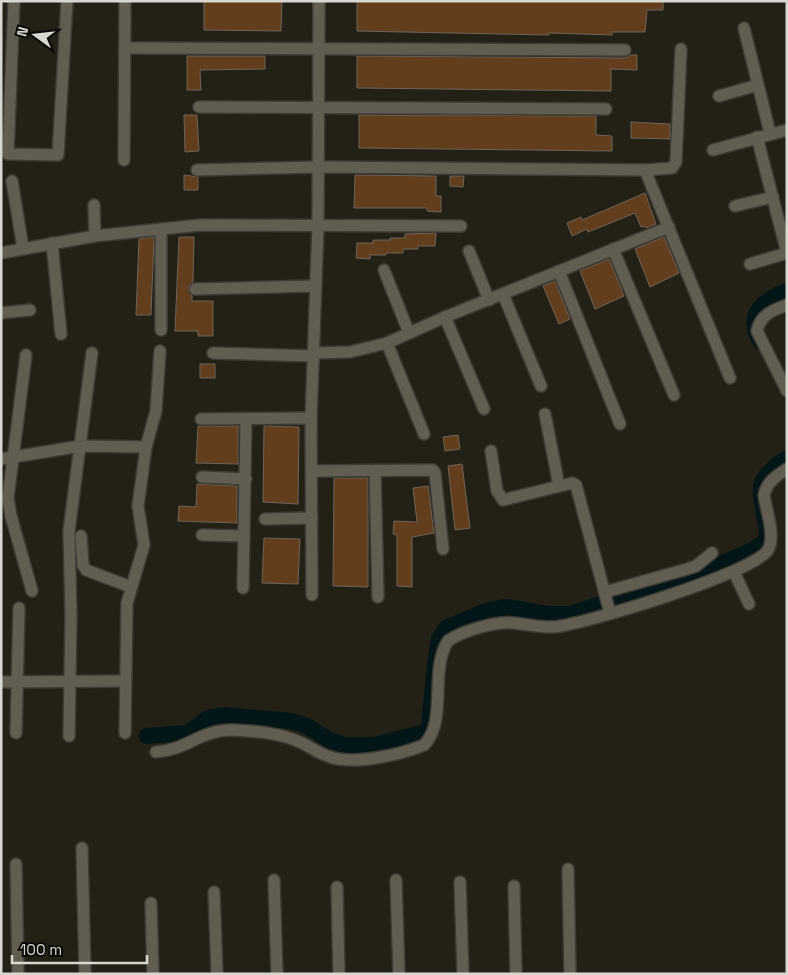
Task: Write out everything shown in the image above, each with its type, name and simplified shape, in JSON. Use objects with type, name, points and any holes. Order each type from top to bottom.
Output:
[{"type":"street","points":[[14,1],[8,154],[58,155],[66,1]]},
{"type":"street","points":[[124,160],[125,1]]},
{"type":"street","points":[[312,595],[311,418],[318,226],[319,1]]},
{"type":"street","points":[[744,28],[770,133]]},
{"type":"street","points":[[125,48],[626,50]]},
{"type":"street","points":[[197,170],[318,167],[645,170],[672,168],[676,162],[680,49]]},
{"type":"street","points":[[719,96],[758,85]]},
{"type":"street","points":[[199,107],[606,109]]},
{"type":"street","points":[[713,150],[770,133],[787,130]]},
{"type":"street","points":[[750,264],[787,253],[782,210],[773,197],[758,137]]},
{"type":"street","points":[[645,170],[730,378]]},
{"type":"street","points":[[12,181],[23,248]]},
{"type":"street","points":[[735,206],[773,197]]},
{"type":"street","points":[[94,206],[95,236]]},
{"type":"street","points":[[1,253],[95,236],[200,225],[461,226]]},
{"type":"street","points":[[213,353],[314,355],[350,352],[386,343],[445,317],[669,227]]},
{"type":"street","points":[[161,229],[161,330]]},
{"type":"street","points":[[52,243],[61,334]]},
{"type":"street","points":[[613,249],[674,395]]},
{"type":"street","points":[[469,251],[489,300]]},
{"type":"street","points":[[384,270],[408,333]]},
{"type":"street","points":[[558,271],[620,424]]},
{"type":"street","points":[[195,289],[315,286]]},
{"type":"street","points":[[504,294],[541,386]]},
{"type":"street","points":[[787,305],[766,314],[760,320],[757,331],[787,391]]},
{"type":"street","points":[[1,313],[30,310]]},
{"type":"street","points":[[445,317],[484,409]]},
{"type":"street","points":[[386,343],[424,434]]},
{"type":"street","points":[[125,733],[125,622],[130,587],[144,545],[138,506],[146,447],[156,411],[160,352]]},
{"type":"street","points":[[69,736],[71,616],[69,531],[92,353]]},
{"type":"street","points":[[26,355],[8,498],[11,516],[32,591]]},
{"type":"street","points":[[545,414],[559,486]]},
{"type":"street","points":[[201,420],[311,418]]},
{"type":"street","points":[[243,588],[246,419]]},
{"type":"street","points":[[1,459],[81,446],[146,447]]},
{"type":"street","points":[[491,450],[497,491],[503,500],[572,483],[578,488],[609,610]]},
{"type":"street","points":[[312,471],[430,469],[435,473],[443,549]]},
{"type":"street","points":[[156,752],[173,751],[201,735],[227,730],[284,736],[330,757],[342,759],[377,757],[424,746],[433,731],[441,654],[452,637],[499,623],[551,628],[704,584],[734,572],[757,560],[767,552],[771,542],[764,494],[770,481],[787,469]]},
{"type":"street","points":[[375,470],[378,597]]},
{"type":"street","points":[[202,477],[246,479]]},
{"type":"street","points":[[265,519],[312,518]]},
{"type":"street","points":[[202,535],[244,536]]},
{"type":"street","points":[[81,536],[83,566],[86,570],[130,587]]},
{"type":"street","points":[[605,593],[696,566],[712,553]]},
{"type":"street","points":[[734,572],[749,604]]},
{"type":"street","points":[[16,733],[19,608]]},
{"type":"street","points":[[1,682],[125,681]]},
{"type":"street","points":[[82,848],[85,974]]},
{"type":"street","points":[[16,864],[18,974]]},
{"type":"street","points":[[568,869],[570,974]]},
{"type":"street","points":[[274,880],[277,974]]},
{"type":"street","points":[[396,880],[399,974]]},
{"type":"street","points":[[460,882],[462,974]]},
{"type":"street","points":[[514,886],[516,974]]},
{"type":"street","points":[[337,887],[339,974]]},
{"type":"street","points":[[214,892],[217,974]]},
{"type":"street","points":[[151,903],[153,974]]},
{"type":"building","points":[[204,1],[282,1],[281,31],[204,30]]},
{"type":"building","points":[[357,1],[663,1],[663,10],[647,10],[645,32],[612,32],[612,35],[357,31]]},
{"type":"building","points":[[637,55],[637,70],[611,69],[611,91],[357,88],[357,56],[625,58]]},
{"type":"building","points":[[187,56],[265,56],[265,69],[200,70],[201,90],[187,90]]},
{"type":"building","points":[[184,115],[197,115],[199,151],[185,152]]},
{"type":"building","points":[[359,115],[596,116],[596,135],[612,136],[612,151],[359,148]]},
{"type":"building","points":[[631,122],[670,124],[670,139],[631,138]]},
{"type":"building","points":[[184,175],[198,177],[198,190],[184,190]]},
{"type":"building","points":[[355,175],[436,176],[436,196],[441,196],[441,212],[427,211],[427,208],[354,208]]},
{"type":"building","points":[[450,176],[464,176],[463,187],[450,186]]},
{"type":"building","points":[[645,193],[656,224],[646,228],[645,226],[641,227],[635,213],[588,232],[587,229],[572,236],[567,223],[581,217],[582,220]]},
{"type":"building","points":[[436,233],[435,246],[418,246],[418,249],[403,249],[403,253],[370,255],[370,259],[356,258],[357,243],[373,243],[373,240],[405,238],[405,234]]},
{"type":"building","points":[[154,237],[151,315],[136,315],[139,239]]},
{"type":"building","points":[[179,237],[194,237],[193,282],[189,285],[188,290],[192,296],[192,301],[213,301],[213,336],[198,336],[198,331],[175,331]]},
{"type":"building","points":[[664,237],[679,273],[650,287],[635,249]]},
{"type":"building","points":[[609,259],[624,296],[595,309],[580,271]]},
{"type":"building","points":[[555,281],[570,319],[559,324],[543,286]]},
{"type":"building","points":[[200,364],[215,364],[215,378],[200,378]]},
{"type":"building","points":[[198,426],[238,426],[238,464],[196,463]]},
{"type":"building","points":[[264,426],[299,427],[298,504],[263,502]]},
{"type":"building","points":[[458,435],[460,449],[445,451],[443,437]]},
{"type":"building","points":[[462,464],[470,528],[455,530],[448,466]]},
{"type":"building","points":[[334,478],[368,478],[368,587],[333,586]]},
{"type":"building","points":[[197,484],[237,486],[237,523],[178,521],[179,506],[196,507]]},
{"type":"building","points":[[428,486],[434,533],[412,537],[412,587],[397,586],[397,535],[393,534],[394,521],[417,522],[413,488]]},
{"type":"building","points":[[264,538],[300,539],[298,584],[262,583]]},
{"type":"waterway","points":[[760,341],[755,323],[759,309],[771,299],[787,291]]},
{"type":"waterway","points":[[147,736],[188,733],[208,718],[223,715],[292,721],[307,726],[329,740],[344,745],[375,745],[425,732],[429,726],[439,639],[446,628],[489,610],[507,607],[548,614],[571,614],[675,580],[734,558],[765,540],[767,529],[761,486],[768,473],[787,458]]}]
